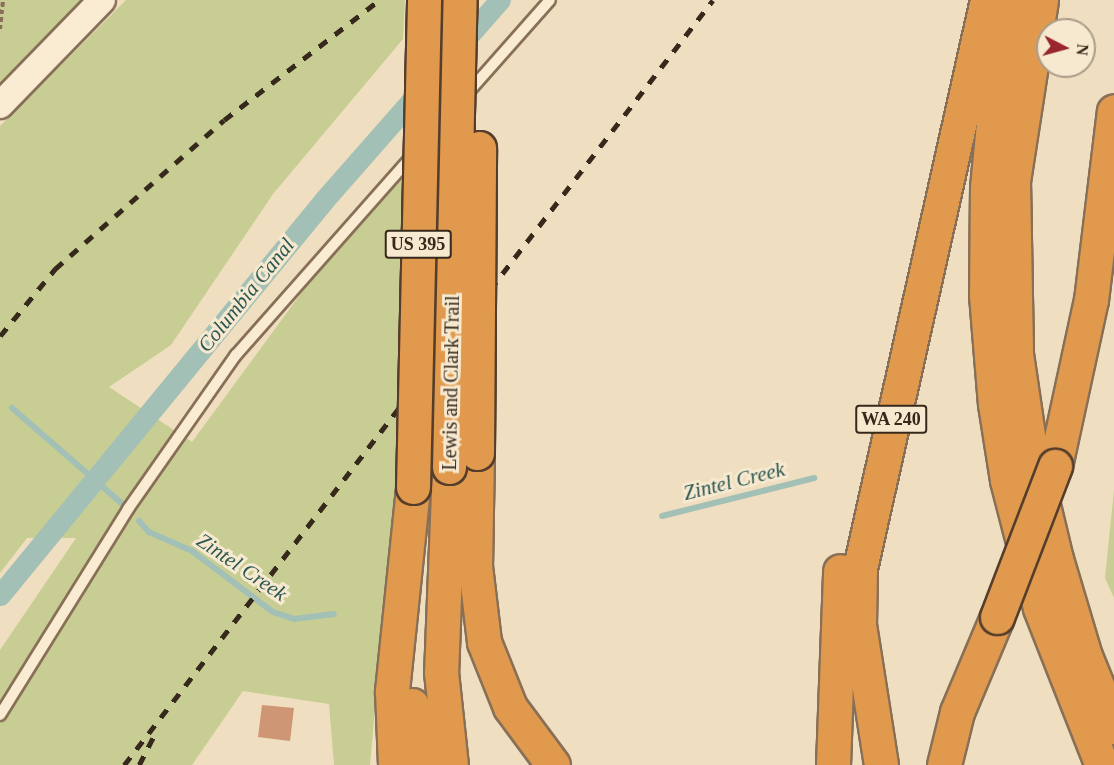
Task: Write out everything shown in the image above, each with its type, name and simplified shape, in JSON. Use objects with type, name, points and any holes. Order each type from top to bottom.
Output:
[{"type":"highway","name":"Lewis and Clark Trail","points":[[420,765],[411,674],[412,487],[424,0]]},
{"type":"highway","name":"Lewis and Clark Trail","points":[[451,765],[441,672],[463,460],[460,0]]},
{"type":"highway","points":[[478,0],[463,460],[483,642],[510,707],[553,765]]},
{"type":"highway","name":"WA 240","points":[[881,765],[858,588],[920,289],[987,0]]},
{"type":"highway","points":[[1013,0],[997,80],[987,187],[986,295],[995,404],[1007,480],[1040,608],[1102,765]]},
{"type":"highway","points":[[1041,0],[1013,180],[1016,354],[1048,528],[1085,656],[1114,727]]},
{"type":"highway","points":[[944,765],[959,705],[997,617],[1055,466],[1086,327],[1114,111]]},
{"type":"highway","points":[[833,765],[834,628],[843,555],[920,289]]},
{"type":"highway","points":[[395,765],[392,691],[412,487]]},
{"type":"street","points":[[0,105],[102,0]]},
{"type":"lane","points":[[441,124],[550,0]]},
{"type":"lane","points":[[0,715],[128,509],[236,355],[433,133]]},
{"type":"path","points":[[0,29],[3,0]]},
{"type":"green space","points":[[0,0],[90,0],[0,86]]},
{"type":"green space","points":[[126,0],[405,0],[403,39],[273,194],[171,345],[109,387],[192,442],[332,251],[403,177],[395,488],[370,765],[334,765],[329,704],[243,691],[192,765],[0,765],[0,650],[76,538],[27,538],[0,573],[0,126]]},
{"type":"green space","points":[[1114,490],[1114,598],[1105,578]]},
{"type":"building","points":[[262,705],[294,708],[290,741],[258,737]]},
{"type":"waterway","name":"Columbia Canal","points":[[0,595],[325,199],[500,0]]},
{"type":"waterway","name":"Zintel Creek","points":[[12,408],[128,509]]},
{"type":"waterway","name":"Zintel Creek","points":[[662,516],[814,478]]},
{"type":"waterway","name":"Zintel Creek","points":[[139,521],[149,532],[192,551],[273,612],[294,619],[334,614]]},
{"type":"railway","points":[[0,336],[55,269],[224,120],[379,0]]},
{"type":"railway","points":[[124,765],[713,0]]},
{"type":"railway","points":[[139,765],[155,734]]}]
